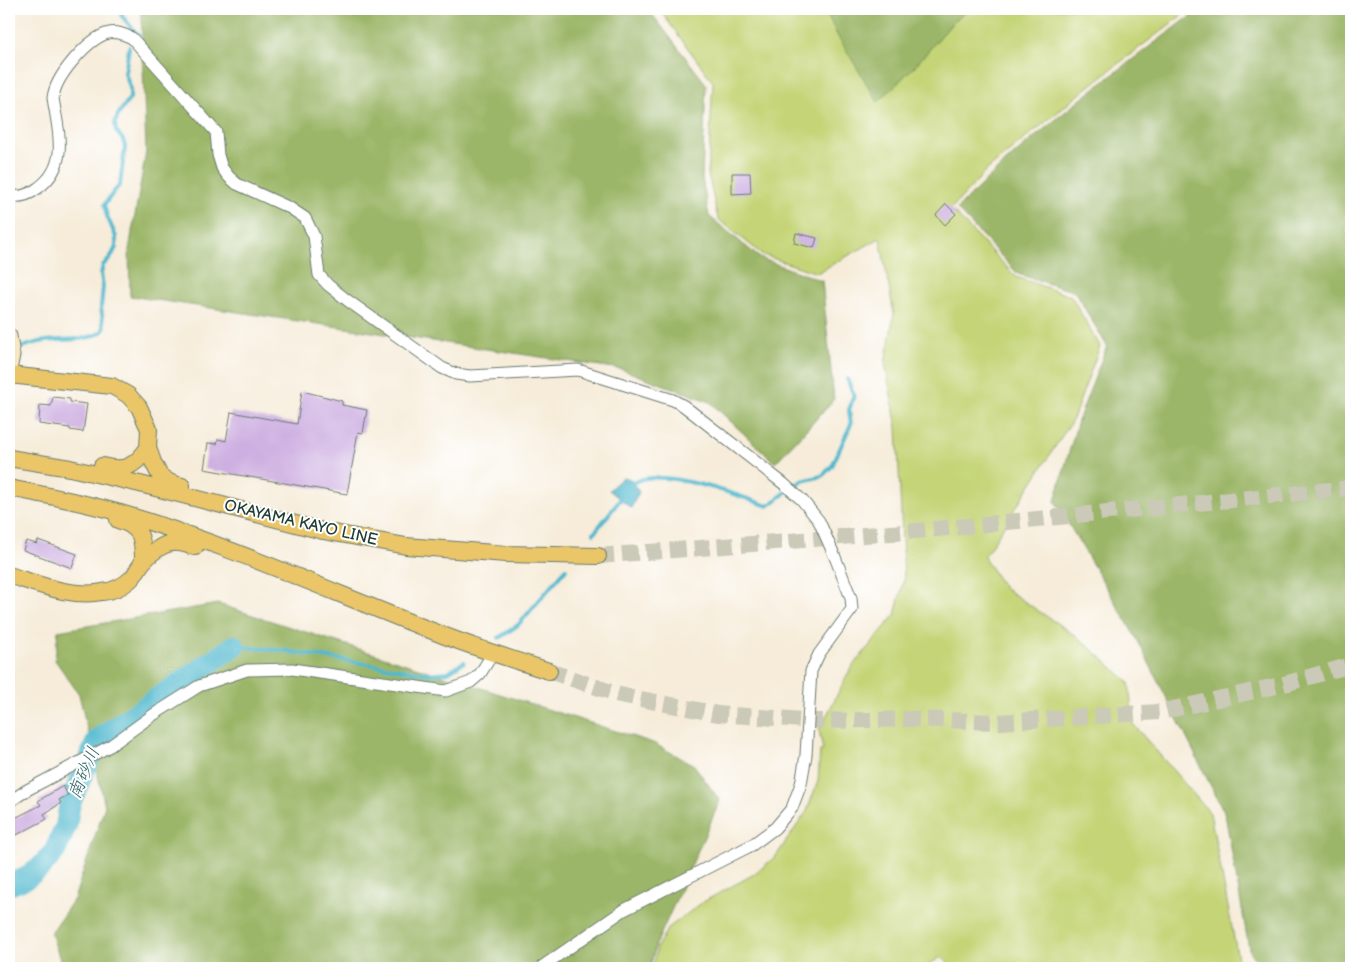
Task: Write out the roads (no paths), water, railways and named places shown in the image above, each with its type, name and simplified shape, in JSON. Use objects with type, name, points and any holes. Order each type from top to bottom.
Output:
[{"type":"main road","points":[[9,375],[112,386],[128,395],[139,407],[149,429],[148,448],[152,462],[160,476],[172,484],[270,509],[294,523]]},
{"type":"main road","points":[[31,462],[77,460],[109,468],[123,469],[139,460],[148,448]]},
{"type":"main road","name":"OKAYAMA KAYO LINE","points":[[9,458],[140,484],[323,530],[406,546],[506,554],[598,556]]},
{"type":"main road","points":[[9,489],[66,499],[120,513],[258,562],[435,632],[549,671]]},
{"type":"main road","points":[[9,489],[29,498],[123,522],[139,532],[143,541],[142,562]]},
{"type":"main road","points":[[9,575],[65,592],[90,594],[103,592],[115,589],[126,583],[134,576],[142,562],[164,545],[171,543],[183,544],[223,557],[258,562]]},
{"type":"street","points":[[9,196],[23,196],[44,184],[53,174],[59,160],[60,147],[53,98],[56,84],[90,43],[98,37],[111,32],[132,38],[216,132],[218,154],[222,168],[229,177],[237,184],[290,208],[305,218],[314,236],[319,275],[328,285],[442,368],[456,374],[470,376],[578,370],[673,400],[684,406],[784,484],[802,500],[819,521],[851,598],[852,610],[819,654],[811,671],[806,755],[801,784],[792,808],[775,828],[752,846],[624,910],[540,968]]},
{"type":"street","points":[[9,802],[98,752],[199,686],[247,670],[292,669],[446,691],[471,682],[480,674],[493,653]]},
{"type":"water","points":[[623,477],[630,479],[639,492],[631,508],[609,490]]},
{"type":"waterway","points":[[124,9],[121,15],[138,35]]},
{"type":"waterway","points":[[16,350],[42,342],[85,338],[93,336],[104,329],[101,307],[103,287],[101,274],[103,265],[110,259],[116,247],[116,237],[104,205],[120,184],[125,147],[123,140],[116,131],[115,123],[118,115],[130,98],[130,87],[125,73],[129,47]]},
{"type":"waterway","points":[[797,484],[822,476],[832,466],[851,424],[849,410],[854,395],[847,379]]},
{"type":"waterway","points":[[630,486],[640,480],[656,478],[675,479],[718,489],[768,506],[785,493]]},
{"type":"waterway","points":[[594,533],[623,496]]},
{"type":"waterway","points":[[499,638],[518,625],[566,569]]},
{"type":"waterway","points":[[234,646],[286,651],[430,674],[448,672],[464,662]]},
{"type":"waterway","name":"南砂川","points":[[9,885],[26,878],[40,868],[55,851],[66,826],[70,803],[98,739],[234,646]]},
{"type":"tunnel","points":[[598,556],[916,531],[1351,488]]},
{"type":"tunnel","points":[[549,671],[620,695],[718,714],[818,721],[913,719],[1000,722],[1160,712],[1281,685],[1351,665]]}]
